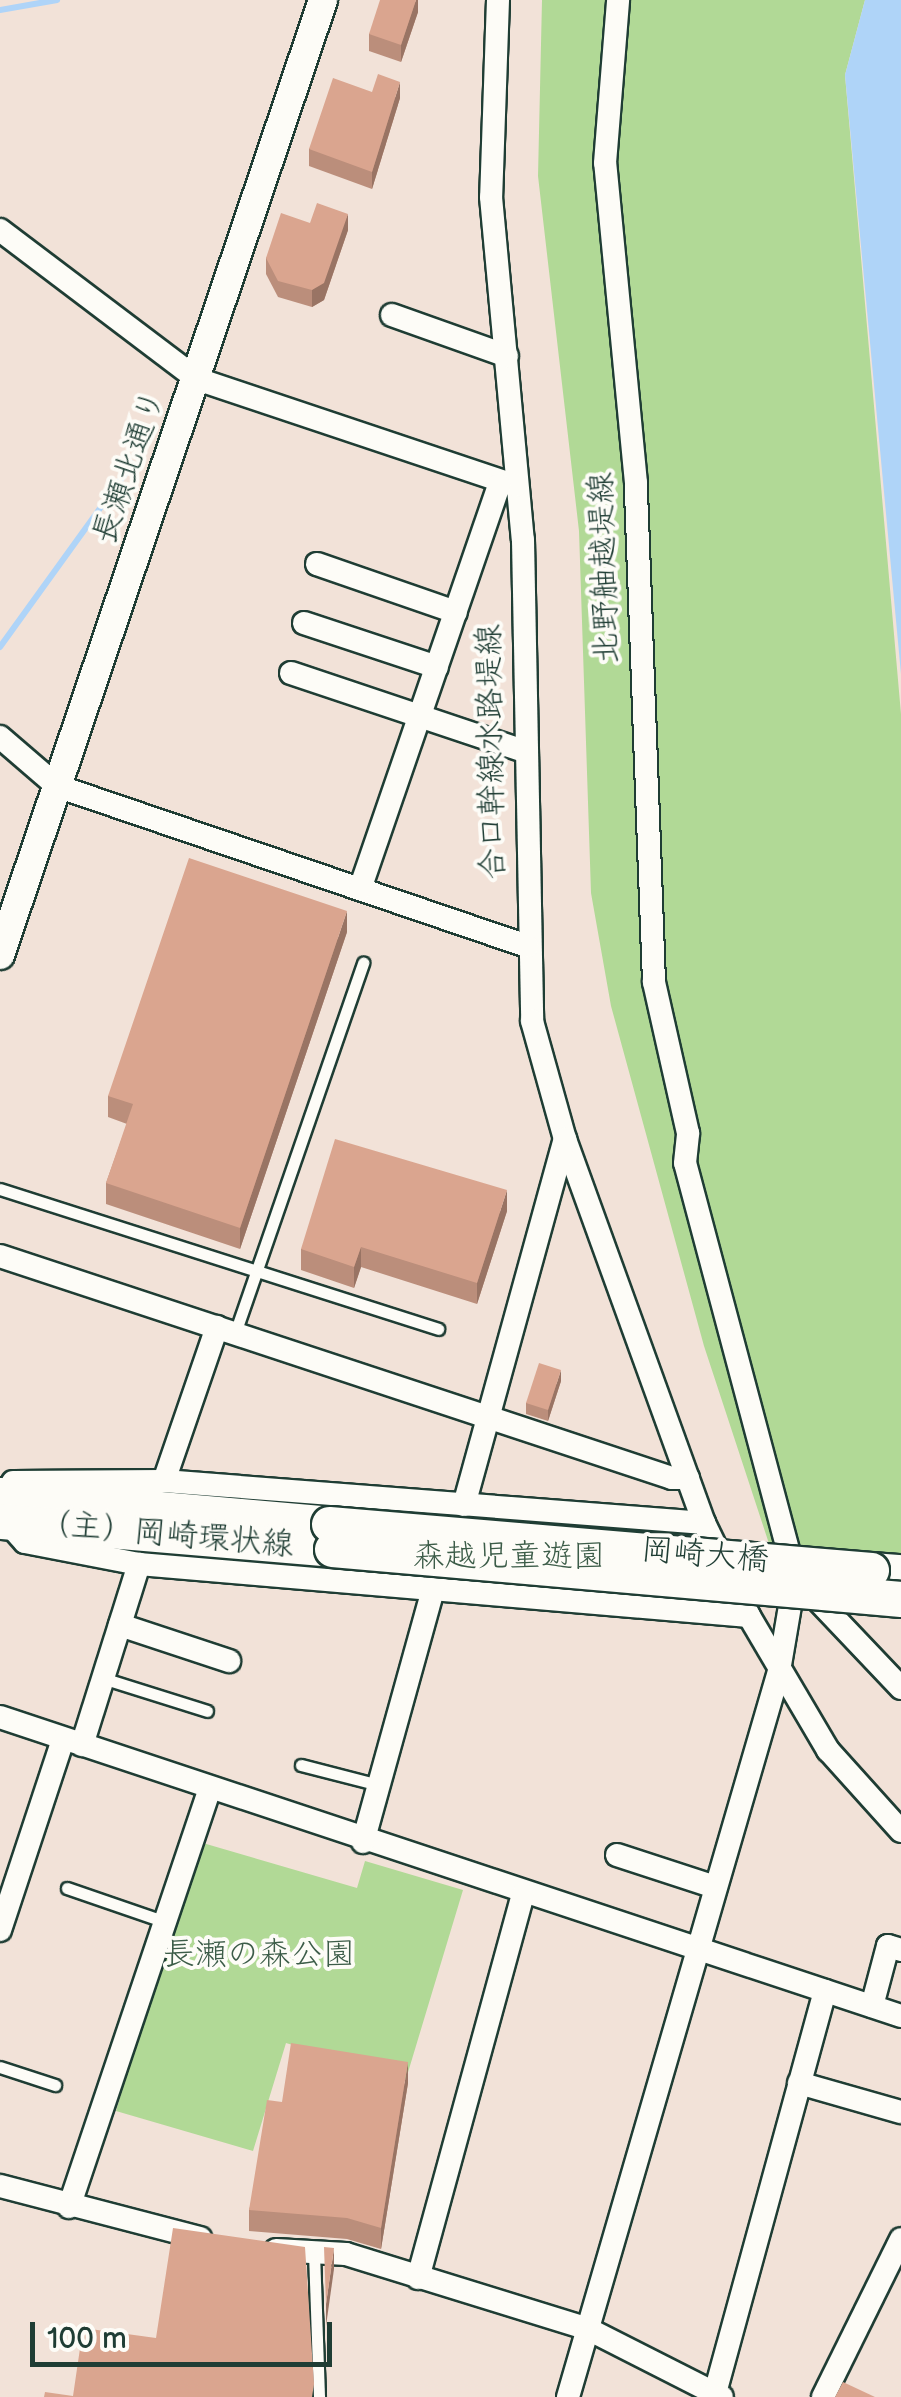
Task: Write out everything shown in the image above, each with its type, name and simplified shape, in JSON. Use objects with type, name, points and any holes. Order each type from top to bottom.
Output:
[{"type":"main road","name":"（主）岡崎環状線","points":[[2,1512],[330,1537]]},
{"type":"main road","name":"岡崎大橋","points":[[330,1537],[901,1572]]},
{"type":"main road","name":"岡崎大橋","points":[[330,1537],[901,1599]]},
{"type":"street","name":"長瀬北通り","points":[[0,956],[323,0]]},
{"type":"street","name":"合口幹線水路堤線","points":[[498,0],[491,197],[507,356],[508,485],[524,752],[532,1022],[565,1139],[704,1523],[779,1671]]},
{"type":"street","name":"北野舳越堤線","points":[[618,0],[605,163],[636,484],[654,982],[688,1133],[686,1162],[694,1199],[795,1576]]},
{"type":"street","points":[[0,230],[198,379],[508,485],[456,612],[360,889]]},
{"type":"street","points":[[392,314],[507,356]]},
{"type":"street","points":[[317,564],[456,612]]},
{"type":"street","points":[[304,623],[437,667]]},
{"type":"street","points":[[290,673],[524,752]]},
{"type":"street","points":[[0,738],[56,786],[528,946]]},
{"type":"street","points":[[363,1842],[565,1139]]},
{"type":"street","points":[[0,1256],[672,1478],[688,1478]]},
{"type":"street","points":[[164,1481],[226,1330]]},
{"type":"street","points":[[0,1483],[164,1481],[704,1523]]},
{"type":"street","points":[[2,1512],[25,1542],[139,1564],[748,1616]]},
{"type":"street","points":[[0,1930],[6,1891],[102,1678],[139,1564]]},
{"type":"street","points":[[568,2397],[712,1886],[779,1671],[795,1576]]},
{"type":"street","points":[[795,1576],[901,1688]]},
{"type":"street","points":[[120,1624],[229,1661]]},
{"type":"street","points":[[779,1671],[828,1750],[901,1831]]},
{"type":"street","points":[[0,1717],[363,1842],[901,2016]]},
{"type":"street","points":[[69,2207],[210,1788]]},
{"type":"street","points":[[617,1855],[712,1886]]},
{"type":"street","points":[[418,2278],[523,1894]]},
{"type":"street","points":[[872,2006],[888,1946],[901,1950]]},
{"type":"street","points":[[0,2186],[69,2207],[240,2244],[346,2254],[588,2329],[718,2395],[825,1992]]},
{"type":"street","points":[[799,2083],[901,2112]]},
{"type":"street","points":[[823,2397],[901,2239]]},
{"type":"lane","points":[[226,1330],[254,1274],[362,962]]},
{"type":"lane","points":[[0,1189],[254,1274],[438,1329]]},
{"type":"lane","points":[[102,1678],[207,1711]]},
{"type":"lane","points":[[301,1764],[379,1785]]},
{"type":"lane","points":[[67,1888],[164,1921]]},
{"type":"lane","points":[[0,2067],[56,2084]]},
{"type":"lane","points":[[314,2253],[320,2397]]},
{"type":"green space","points":[[542,0],[865,0],[845,75],[901,714],[901,1572],[777,1568],[704,1346],[611,1006],[591,893],[579,531],[538,176]]},
{"type":"green space","name":"長瀬の森公園","points":[[196,1841],[357,1888],[365,1861],[463,1890],[406,2079],[286,2043],[253,2151],[116,2111]]},
{"type":"water","points":[[865,0],[901,0],[901,674],[845,75]]},
{"type":"building","points":[[380,0],[416,0],[401,45],[369,34]]},
{"type":"building","points":[[378,74],[400,82],[372,172],[309,149],[333,78],[372,92]]},
{"type":"building","points":[[317,203],[348,214],[324,283],[312,290],[278,281],[266,258],[281,213],[310,223]]},
{"type":"building","points":[[189,858],[347,911],[240,1228],[106,1183],[133,1104],[108,1096]]},
{"type":"building","points":[[335,1139],[507,1190],[477,1283],[361,1247],[354,1267],[301,1249]]},
{"type":"building","points":[[539,1363],[561,1370],[548,1410],[526,1403]]},
{"type":"building","points":[[291,2043],[408,2062],[381,2228],[347,2218],[249,2210],[267,2100],[282,2102]]},
{"type":"building","points":[[173,2228],[305,2247],[312,2397],[44,2397],[45,2392],[73,2396],[83,2328],[156,2338]]},
{"type":"building","points":[[324,2247],[334,2248],[326,2304]]},
{"type":"building","points":[[843,2382],[875,2397],[835,2397]]},
{"type":"waterway","points":[[0,10],[57,0]]},
{"type":"waterway","points":[[0,647],[132,464]]},
{"type":"park label","name":"森越児童遊園","points":[[509,1557]]}]
